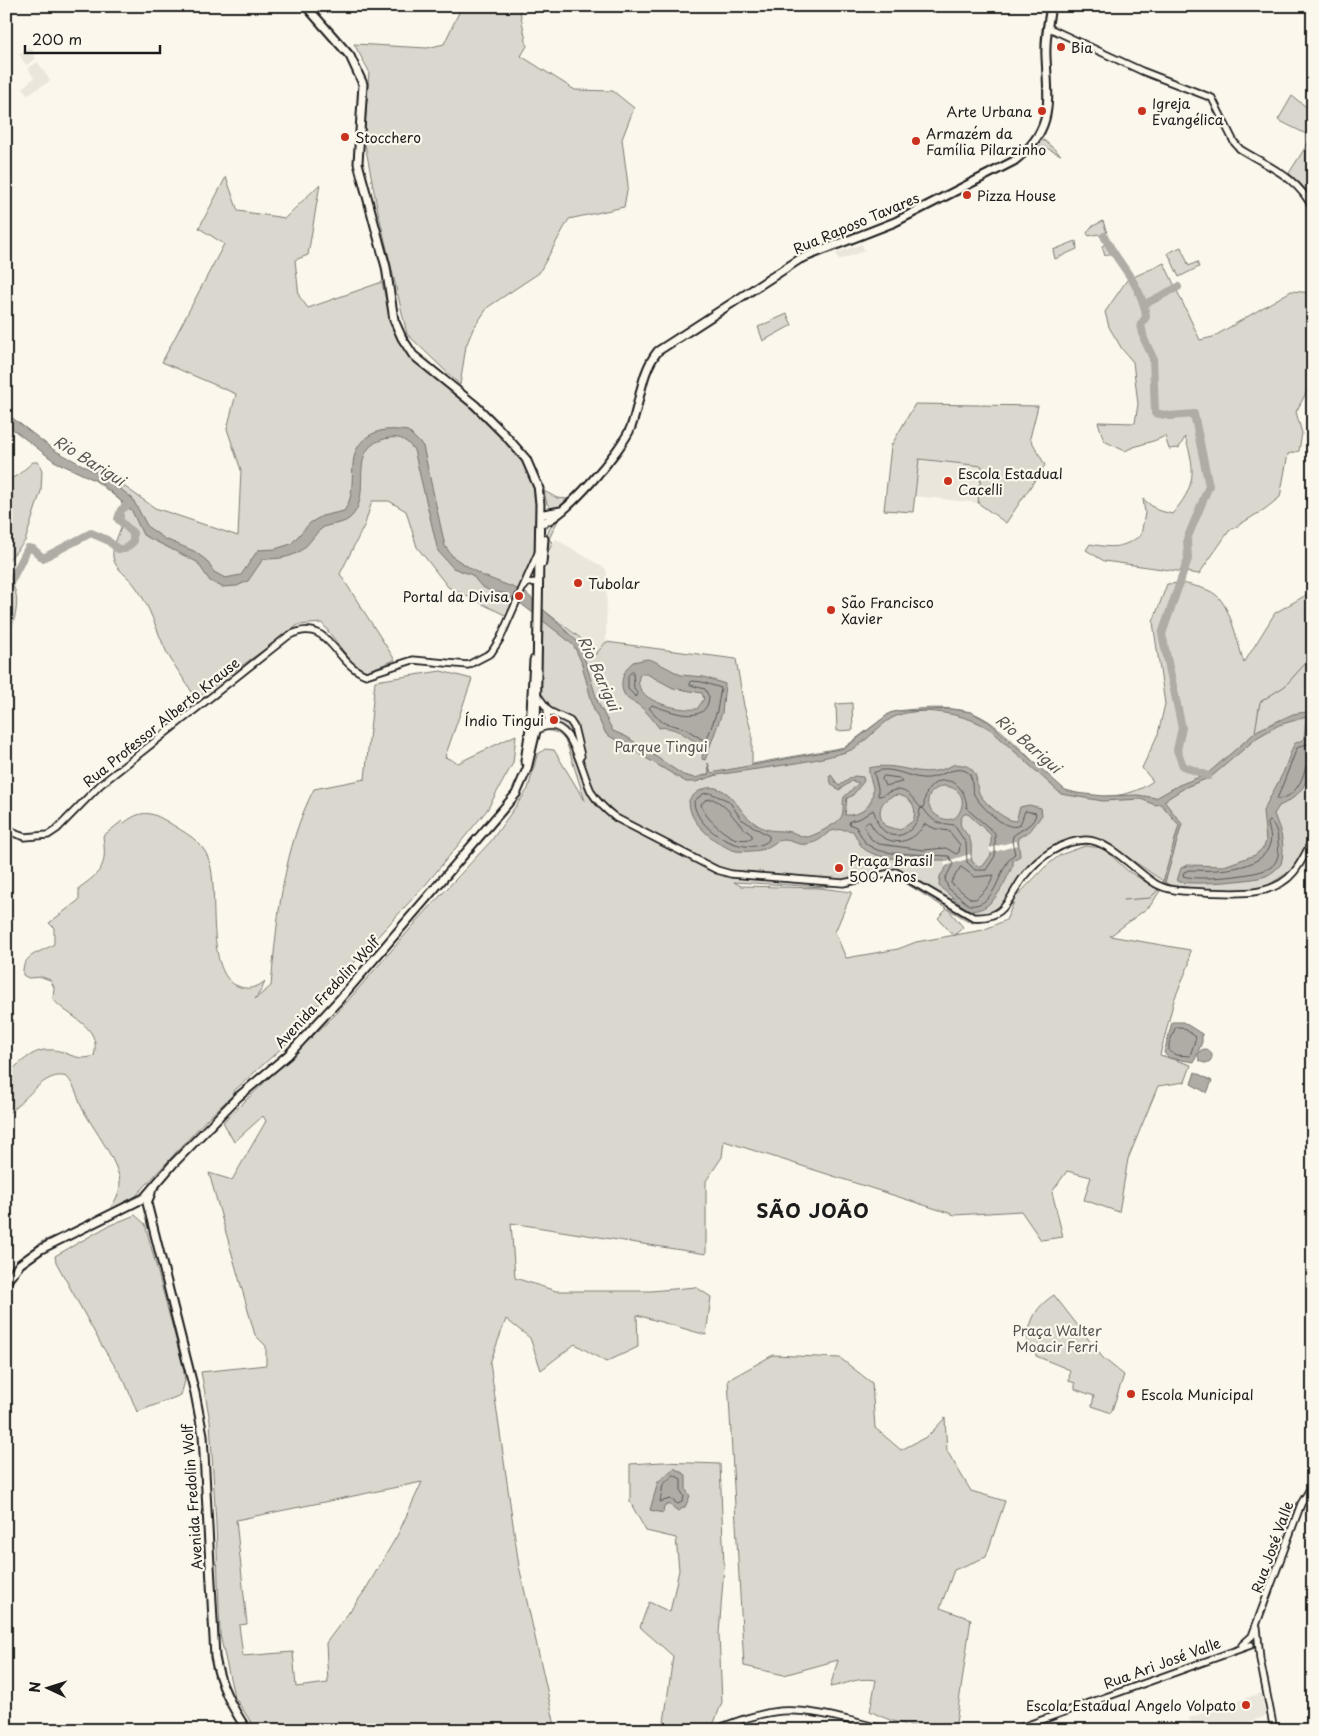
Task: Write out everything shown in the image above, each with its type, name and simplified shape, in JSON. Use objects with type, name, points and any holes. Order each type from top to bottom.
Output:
[{"type":"main road","name":"Avenida Fredolin Wolf","points":[[306,6],[350,56],[363,84],[358,163],[386,267],[394,320],[402,338],[413,355],[475,405],[526,459],[538,485],[542,519],[539,582]]},
{"type":"main road","name":"Rua Raposo Tavares","points":[[542,519],[561,511],[614,457],[632,426],[646,369],[658,351],[800,258],[896,222],[994,172],[1024,154],[1040,134],[1048,105],[1048,27],[1051,6]]},
{"type":"main road","name":"Avenida Fredolin Wolf","points":[[246,1730],[223,1688],[215,1656],[203,1435],[195,1393],[155,1231],[144,1202],[157,1183],[238,1097],[288,1054],[339,1000],[505,808],[528,758],[536,729],[534,697],[539,590],[538,553],[542,519]]},
{"type":"main road","points":[[6,1282],[20,1264],[41,1249],[129,1206],[144,1202]]},
{"type":"street","points":[[1048,27],[1142,71],[1212,98],[1234,142],[1240,149],[1294,181],[1304,192],[1313,209]]},
{"type":"street","points":[[524,587],[538,553]]},
{"type":"street","points":[[524,587],[531,582],[539,582]]},
{"type":"street","name":"Rua Professor Alberto Krause","points":[[6,826],[16,834],[25,837],[48,835],[57,829],[100,785],[120,768],[288,636],[299,630],[308,629],[320,634],[349,666],[366,675],[412,660],[468,665],[491,653],[524,587]]},
{"type":"street","points":[[534,697],[547,708],[570,721],[574,727],[586,780]]},
{"type":"street","points":[[536,729],[548,720],[547,708]]},
{"type":"street","points":[[536,729],[556,727],[564,731],[571,738],[586,780],[596,800],[616,818],[717,870],[741,875],[834,883],[852,882],[896,872],[973,917],[987,917],[1005,908],[1011,902],[1024,876],[1042,859],[1070,842],[1089,840],[1105,846],[1140,873],[1161,886],[1184,891],[1232,893],[1266,890],[1292,874],[1313,838]]},
{"type":"street","name":"Rua José Valle","points":[[1274,1730],[1260,1659],[1254,1641],[1258,1620],[1301,1504],[1313,1484]]},
{"type":"street","name":"Rua Ari José Valle","points":[[1014,1730],[1174,1674],[1254,1641]]},
{"type":"street","points":[[714,1730],[755,1716],[780,1711],[828,1716],[888,1730]]},
{"type":"shaded area","points":[[32,48],[36,59],[26,65],[19,54]]},
{"type":"shaded area","points":[[38,62],[50,81],[27,95],[23,87],[34,78],[28,68]]},
{"type":"shaded area","points":[[862,244],[864,251],[839,260],[836,253]]},
{"type":"shaded area","name":"Escola Estadual Cacelli","points":[[918,459],[982,466],[978,503],[914,496]]},
{"type":"shaded area","points":[[556,539],[606,569],[606,642],[596,654],[591,656],[584,641],[544,609],[546,559]]},
{"type":"shaded area","name":"Escola Estadual Angelo Volpato","points":[[1261,1693],[1266,1716],[1227,1730],[1193,1730],[1189,1718]]},
{"type":"green space","points":[[462,6],[519,6],[527,46],[521,56],[575,90],[613,91],[634,108],[622,139],[628,185],[624,207],[569,219],[539,273],[488,307],[473,329],[466,346],[460,385],[407,334],[377,207],[364,139],[369,71],[354,44],[427,48],[444,44]]},
{"type":"green space","points":[[1292,96],[1313,112],[1313,183],[1308,192],[1289,173],[1312,137],[1278,120]]},
{"type":"green space","points":[[1041,140],[1045,141],[1061,155],[1044,147],[1034,148]]},
{"type":"green space","points":[[226,177],[238,211],[285,218],[320,184],[308,255],[295,260],[299,296],[308,308],[382,282],[390,319],[407,355],[493,427],[528,469],[536,498],[535,551],[507,616],[448,587],[417,547],[406,511],[389,501],[372,501],[365,524],[340,574],[395,660],[364,672],[357,669],[322,623],[298,625],[196,699],[167,653],[141,594],[114,562],[113,550],[123,518],[121,501],[87,474],[92,464],[155,508],[238,536],[241,470],[227,429],[236,394],[162,362],[224,244],[199,228]]},
{"type":"green space","points":[[1103,221],[1107,233],[1101,237],[1098,234],[1089,236],[1087,233],[1091,227]]},
{"type":"green space","points":[[1076,241],[1077,249],[1055,259],[1053,250]]},
{"type":"green space","points":[[1111,241],[1115,251],[1105,256],[1102,246]]},
{"type":"green space","points":[[1181,247],[1189,266],[1197,262],[1199,267],[1179,277],[1168,253]]},
{"type":"green space","points":[[1164,263],[1200,340],[1213,337],[1291,291],[1313,293],[1313,380],[1296,412],[1302,433],[1299,451],[1288,454],[1280,497],[1265,509],[1229,531],[1199,574],[1104,561],[1086,550],[1090,544],[1117,546],[1134,540],[1141,535],[1145,513],[1143,499],[1157,510],[1172,514],[1186,495],[1190,486],[1192,478],[1191,459],[1185,437],[1179,448],[1169,449],[1165,436],[1125,451],[1104,441],[1098,422],[1135,423],[1138,404],[1133,362],[1122,349],[1109,327],[1105,312],[1127,280]]},
{"type":"green space","points":[[787,314],[792,325],[763,341],[758,327]]},
{"type":"green space","points":[[915,404],[1038,406],[1030,438],[1045,465],[1006,523],[978,503],[982,466],[919,459],[913,512],[884,510],[891,446]]},
{"type":"green space","points":[[33,462],[39,462],[42,471],[41,491],[25,541],[6,563],[6,481],[18,475]]},
{"type":"green space","points":[[544,491],[557,498],[568,499],[559,507],[551,508],[547,504]]},
{"type":"green space","points":[[559,518],[549,539],[553,543],[548,552],[546,543],[548,533],[552,525]]},
{"type":"green space","points":[[6,577],[12,583],[17,598],[13,623],[6,639]]},
{"type":"green space","name":"Parque Tingui","points":[[1183,583],[1205,589],[1216,595],[1230,617],[1244,663],[1275,613],[1313,591],[1313,834],[1291,871],[1260,890],[1223,892],[1175,889],[1108,844],[1073,845],[1045,859],[1025,880],[1016,897],[1045,867],[1060,855],[1085,846],[1103,848],[1128,871],[1160,891],[1150,906],[1110,936],[1190,950],[1189,964],[1174,1000],[1160,1055],[1191,1065],[1185,1082],[1158,1086],[1128,1159],[1119,1212],[1084,1200],[1091,1177],[1067,1171],[1052,1192],[1063,1237],[1041,1240],[1021,1211],[955,1215],[724,1141],[722,1157],[706,1181],[706,1254],[511,1223],[515,1278],[556,1291],[651,1291],[696,1287],[711,1297],[706,1335],[637,1315],[638,1347],[606,1362],[575,1344],[541,1370],[530,1338],[506,1319],[490,1363],[519,1566],[556,1730],[256,1730],[234,1696],[220,1635],[210,1421],[201,1372],[266,1365],[266,1346],[255,1335],[209,1173],[232,1180],[266,1121],[263,1116],[234,1142],[223,1122],[338,1012],[418,920],[491,841],[528,789],[537,755],[545,749],[554,750],[585,801],[564,739],[558,733],[536,731],[541,608],[584,641],[591,656],[596,654],[606,642],[736,659],[744,706],[752,733],[752,764],[845,747],[890,713],[925,708],[943,708],[970,712],[982,717],[1007,736],[1065,790],[1087,795],[1110,796],[1133,792],[1153,781],[1142,768],[1158,734],[1165,704],[1153,622],[1167,584]],"holes":[[[894,876],[947,909],[938,918],[953,935],[916,942],[898,949],[846,958],[835,932],[852,892],[820,888],[741,886],[734,882],[823,887]],[[1014,902],[1006,920],[983,930],[955,935],[963,927],[948,909],[972,923],[995,916]],[[422,1482],[398,1534],[364,1592],[326,1643],[328,1683],[296,1687],[293,1652],[243,1656],[239,1625],[247,1624],[236,1520]]]},
{"type":"green space","points":[[441,671],[472,679],[445,757],[458,763],[516,735],[513,763],[487,810],[427,883],[359,957],[285,1045],[235,1090],[233,1095],[207,1119],[132,1200],[108,1211],[119,1191],[119,1175],[111,1156],[82,1108],[74,1088],[67,1077],[50,1078],[6,1114],[6,1074],[30,1055],[36,1052],[54,1050],[80,1058],[94,1056],[95,1045],[93,1037],[82,1023],[59,1006],[53,999],[54,987],[50,980],[42,977],[28,978],[23,975],[23,968],[29,958],[54,944],[54,928],[49,923],[79,900],[79,888],[93,877],[102,866],[104,854],[103,836],[122,821],[124,823],[141,814],[151,814],[168,822],[192,838],[206,853],[212,874],[215,931],[221,967],[228,980],[240,987],[254,987],[265,981],[255,999],[271,986],[279,910],[288,860],[303,812],[314,789],[365,779],[375,681]]},
{"type":"green space","points":[[852,703],[853,730],[837,731],[836,704]]},
{"type":"green space","points":[[135,1215],[145,1224],[183,1366],[185,1381],[181,1395],[137,1412],[125,1382],[102,1346],[56,1262],[55,1256],[108,1226]]},
{"type":"green space","points":[[73,1228],[68,1231],[25,1255],[41,1242]]},
{"type":"green space","name":"Praça Walter Moacir Ferri","points":[[1054,1295],[1103,1358],[1124,1375],[1111,1413],[1092,1406],[1094,1396],[1075,1389],[1075,1383],[1069,1381],[1070,1370],[1036,1356],[1035,1347],[1026,1343],[1034,1315]]},
{"type":"green space","points":[[773,1355],[840,1358],[872,1383],[875,1428],[901,1450],[928,1436],[945,1418],[947,1451],[971,1491],[1005,1501],[986,1557],[954,1570],[940,1608],[971,1619],[955,1730],[911,1726],[890,1720],[870,1711],[876,1680],[858,1680],[830,1687],[838,1660],[784,1675],[744,1666],[728,1380]]},
{"type":"green space","points":[[662,1462],[720,1464],[724,1566],[719,1634],[722,1702],[714,1723],[699,1730],[663,1730],[673,1656],[640,1627],[649,1602],[670,1612],[679,1570],[676,1538],[646,1531],[630,1502],[630,1464]]},
{"type":"water","points":[[6,413],[54,450],[107,478],[132,498],[148,527],[165,539],[194,551],[206,560],[214,572],[225,578],[241,575],[258,550],[275,549],[291,544],[310,523],[322,516],[344,511],[349,502],[351,492],[355,453],[360,444],[367,437],[377,432],[392,430],[408,431],[423,446],[445,546],[453,557],[481,575],[525,592],[580,644],[598,703],[613,731],[627,737],[683,775],[695,778],[709,774],[708,763],[711,773],[845,748],[890,713],[951,709],[971,712],[989,722],[1065,790],[1104,796],[1138,795],[1156,798],[1179,785],[1207,774],[1258,730],[1293,714],[1313,711],[1313,716],[1308,717],[1307,739],[1313,741],[1312,762],[1307,780],[1297,795],[1279,806],[1274,814],[1282,839],[1281,864],[1270,874],[1259,878],[1207,883],[1177,881],[1181,868],[1188,865],[1224,866],[1255,855],[1264,847],[1266,841],[1263,811],[1283,773],[1294,744],[1304,739],[1306,717],[1279,725],[1258,737],[1211,777],[1186,787],[1164,801],[1182,824],[1164,886],[1162,885],[1179,825],[1161,804],[1155,805],[1141,799],[1103,801],[1061,794],[991,730],[970,719],[957,715],[929,711],[903,714],[886,722],[858,746],[846,752],[799,763],[717,775],[696,782],[686,782],[606,734],[594,710],[581,661],[574,646],[520,603],[504,593],[492,592],[481,586],[472,575],[453,568],[438,551],[414,450],[403,440],[389,438],[375,443],[367,450],[363,460],[361,494],[358,506],[349,519],[324,527],[297,553],[280,558],[263,559],[248,581],[237,586],[222,587],[210,581],[197,562],[143,535],[132,511],[101,483],[54,461],[6,424]]},
{"type":"water","points":[[647,659],[652,660],[681,675],[704,677],[725,684],[722,713],[705,760],[702,759],[703,747],[677,731],[659,728],[644,709],[630,701],[624,694],[622,679],[626,669],[633,662]],"holes":[[[640,674],[647,674],[673,688],[702,693],[704,699],[697,709],[679,708],[658,702],[648,697],[642,691],[639,683]]]},
{"type":"water","points":[[955,764],[965,766],[973,771],[976,776],[978,790],[983,799],[1006,818],[1016,821],[1020,807],[1029,805],[1041,808],[1042,815],[1030,831],[1018,838],[1020,856],[1013,860],[1013,865],[1001,889],[990,903],[976,910],[967,910],[939,886],[940,876],[948,865],[944,860],[914,860],[880,856],[870,853],[863,848],[853,831],[843,830],[831,831],[815,842],[807,844],[784,840],[763,849],[736,851],[717,842],[704,831],[695,820],[689,806],[689,800],[697,792],[708,788],[716,788],[728,794],[747,817],[762,828],[791,832],[809,837],[840,819],[844,797],[859,783],[852,781],[839,790],[832,785],[829,777],[831,775],[839,786],[854,776],[863,777],[864,781],[852,796],[847,798],[845,815],[851,815],[865,809],[871,801],[873,790],[869,768],[881,766],[921,772],[943,769]],"holes":[[[943,786],[951,787],[957,791],[962,801],[958,815],[950,819],[942,818],[935,814],[930,807],[928,799],[932,792]],[[902,796],[910,800],[914,807],[913,821],[900,830],[885,826],[880,816],[881,806],[891,797]],[[964,814],[968,814],[991,835],[991,855],[983,866],[978,867],[972,861],[970,840],[961,826],[961,819]]]},
{"type":"water","points":[[1172,1022],[1183,1022],[1202,1034],[1202,1042],[1194,1062],[1169,1058],[1164,1053]]},
{"type":"water","points":[[1202,1049],[1208,1049],[1212,1056],[1208,1063],[1202,1063],[1198,1059],[1198,1053]]},
{"type":"water","points":[[1195,1072],[1212,1081],[1207,1093],[1191,1084]]},
{"type":"water","points":[[674,1468],[686,1475],[686,1490],[690,1496],[685,1507],[678,1511],[669,1504],[664,1507],[663,1513],[650,1510],[658,1482]]},
{"type":"pier","points":[[1016,841],[1018,845],[991,853],[989,848]]},
{"type":"pier","points":[[970,854],[971,858],[945,866],[944,862]]},
{"type":"waterway","points":[[1104,236],[1135,284],[1144,305],[1146,317],[1141,324],[1144,339],[1153,358],[1155,413],[1170,416],[1194,414],[1209,486],[1187,539],[1188,559],[1162,634],[1182,728],[1177,750],[1183,766],[1208,776]]},
{"type":"waterway","points":[[1145,304],[1178,287]]},
{"type":"waterway","points":[[6,591],[28,548],[33,549],[43,558],[91,533],[107,540],[118,549],[125,549],[133,542],[133,533],[118,519],[121,510],[129,504]]},
{"type":"waterway","points":[[1255,732],[1260,702],[1285,686],[1313,655]]},
{"type":"waterway","points":[[1124,900],[1150,898],[1158,890]]},
{"type":"place","name":"Bia","points":[[1061,47]]},
{"type":"place","name":"Arte Urbana","points":[[1042,111]]},
{"type":"place","name":"Igreja Evangélica","points":[[1142,111]]},
{"type":"place","name":"Stocchero","points":[[345,137]]},
{"type":"place","name":"Armazém da Família Pilarzinho","points":[[916,141]]},
{"type":"place","name":"Pizza House","points":[[967,195]]},
{"type":"place","name":"Escola Estadual Cacelli","points":[[948,481]]},
{"type":"place","name":"Tubolar","points":[[578,583]]},
{"type":"place","name":"Portal da Divisa","points":[[519,596]]},
{"type":"place","name":"São Francisco Xavier","points":[[831,610]]},
{"type":"place","name":"Índio Tingui","points":[[554,720]]},
{"type":"place","name":"Praça Brasil 500 Anos","points":[[839,868]]},
{"type":"place","name":"Escola Municipal","points":[[1131,1394]]},
{"type":"place","name":"Escola Estadual Angelo Volpato","points":[[1246,1705]]},
{"type":"district","name":"SÃO JOÃO","points":[[813,1210]]},
{"type":"water label","name":"Rio Barigui","points":[[90,460]]},
{"type":"water label","name":"Rio Barigui","points":[[600,673]]},
{"type":"water label","name":"Rio Barigui","points":[[1029,743]]}]
